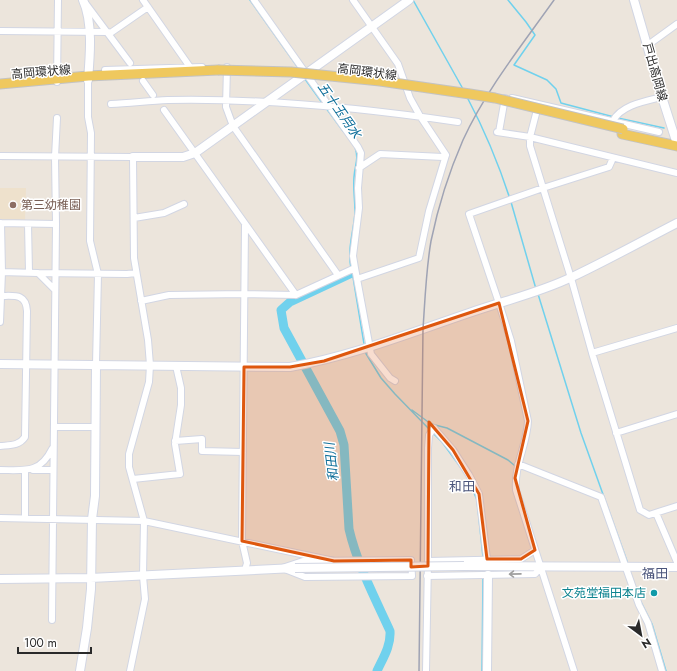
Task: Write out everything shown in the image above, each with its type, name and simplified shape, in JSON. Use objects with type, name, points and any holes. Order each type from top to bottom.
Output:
[{"type":"main road","name":"高岡環状線","points":[[0,87],[88,78],[217,72],[291,72],[380,81],[495,98],[623,131],[677,143]]},
{"type":"main road","name":"高岡環状線","points":[[0,84],[57,81]]},
{"type":"street","points":[[57,81],[58,0]]},
{"type":"street","points":[[80,671],[87,628],[92,519],[95,496],[98,274],[90,241],[90,133],[88,117],[89,33],[87,11],[83,0]]},
{"type":"street","points":[[83,0],[130,63]]},
{"type":"street","points":[[143,0],[190,66]]},
{"type":"street","points":[[254,0],[358,146],[361,153],[358,188],[359,208],[352,269],[357,279],[367,348],[390,378],[395,382]]},
{"type":"street","points":[[353,0],[398,64],[410,98],[446,155]]},
{"type":"street","points":[[0,156],[90,158],[183,157],[195,153],[266,102],[304,72],[372,27],[409,0]]},
{"type":"street","name":"戸出高岡線","points":[[634,0],[677,143]]},
{"type":"street","points":[[0,31],[108,33],[148,7]]},
{"type":"street","points":[[648,45],[677,24]]},
{"type":"street","points":[[106,70],[190,66],[304,72]]},
{"type":"street","points":[[227,67],[226,101],[228,116],[233,126],[338,275]]},
{"type":"street","points":[[315,70],[404,80],[478,91]]},
{"type":"street","points":[[143,81],[153,95]]},
{"type":"street","points":[[659,132],[505,96],[497,132],[530,137],[677,173]]},
{"type":"street","points":[[613,121],[617,115],[628,107],[662,97]]},
{"type":"street","points":[[111,104],[169,100],[266,102],[330,106],[420,116],[458,122]]},
{"type":"street","points":[[538,103],[530,137],[530,146],[640,510],[649,515],[677,506]]},
{"type":"street","points":[[164,110],[296,295]]},
{"type":"street","points":[[52,620],[56,224],[55,157],[57,118]]},
{"type":"street","points":[[359,168],[380,154],[443,157],[446,155]]},
{"type":"street","points":[[357,279],[418,258],[429,211],[446,155]]},
{"type":"street","points":[[130,671],[145,599],[144,521],[130,467],[129,454],[149,382],[150,366],[148,340],[134,258],[133,157]]},
{"type":"street","points":[[574,671],[516,490],[515,478],[528,432],[528,421],[511,341],[469,214],[609,167],[613,158]]},
{"type":"street","points":[[134,218],[164,213],[184,204]]},
{"type":"street","points":[[0,320],[0,223],[56,224]]},
{"type":"street","points":[[28,224],[29,272]]},
{"type":"street","points":[[0,364],[290,367],[308,364],[367,348],[537,291],[571,278],[677,224]]},
{"type":"street","points":[[245,225],[242,541],[246,563],[245,570]]},
{"type":"street","points":[[141,301],[169,295],[296,295],[352,269]]},
{"type":"street","points":[[1,272],[98,274],[136,273]]},
{"type":"street","points":[[38,273],[55,290]]},
{"type":"street","points":[[0,296],[18,296],[24,300],[27,305],[25,437],[22,442],[16,445],[0,446]]},
{"type":"street","points":[[592,353],[677,328]]},
{"type":"street","points":[[133,479],[180,474],[175,440],[181,405],[181,388],[176,366]]},
{"type":"street","points":[[616,433],[677,414]]},
{"type":"street","points":[[54,427],[96,427]]},
{"type":"street","points":[[426,671],[429,435],[434,428],[453,450],[470,475],[479,494],[484,559]]},
{"type":"street","points":[[175,440],[202,439],[202,451],[243,452]]},
{"type":"street","points":[[28,470],[41,465],[48,457],[54,446]]},
{"type":"street","points":[[518,464],[601,497],[629,567],[639,605],[648,623],[662,671]]},
{"type":"street","points":[[0,470],[54,470]]},
{"type":"street","points":[[25,518],[28,470]]},
{"type":"street","points":[[656,512],[677,562]]},
{"type":"street","points":[[0,518],[144,521],[334,561]]},
{"type":"street","points":[[428,561],[521,559],[536,550]]},
{"type":"street","points":[[411,560],[412,576],[305,577],[282,568],[303,562],[411,560]]},
{"type":"street","points":[[461,560],[461,576]]},
{"type":"street","points":[[0,579],[144,576],[282,568],[464,566],[677,567]]},
{"type":"street","points":[[427,576],[535,574],[541,567]]},
{"type":"street","points":[[484,575],[487,671]]},
{"type":"highlighted area","points":[[499,303],[528,421],[515,478],[535,550],[521,559],[487,559],[479,494],[453,450],[429,422],[428,566],[411,567],[411,560],[334,561],[242,541],[244,367],[290,367],[324,361]]},
{"type":"shaded area","name":"第三幼稚園","points":[[0,188],[26,188],[25,221],[0,221]]},
{"type":"waterway","name":"五十玉用水","points":[[250,0],[299,69]]},
{"type":"waterway","points":[[413,0],[463,89]]},
{"type":"waterway","points":[[508,0],[535,35],[514,65],[547,80],[556,89],[561,103],[614,117]]},
{"type":"waterway","name":"五十玉用水","points":[[305,79],[323,104]]},
{"type":"waterway","points":[[467,97],[491,147],[510,199]]},
{"type":"waterway","name":"五十玉用水","points":[[326,108],[343,131]]},
{"type":"waterway","points":[[618,118],[664,128]]},
{"type":"waterway","name":"五十玉用水","points":[[351,268],[350,247],[355,212],[354,173],[357,159],[355,147]]},
{"type":"waterway","points":[[511,202],[536,289]]},
{"type":"waterway","points":[[352,271],[364,344]]},
{"type":"waterway","name":"和田川","points":[[352,273],[290,302],[281,310],[284,328],[340,431],[344,445],[349,529],[352,542],[390,631],[388,647],[377,671]]},
{"type":"waterway","points":[[538,294],[581,433],[628,564]]},
{"type":"waterway","points":[[365,352],[381,378],[430,430]]},
{"type":"waterway","points":[[412,410],[431,424],[447,428],[508,460],[514,465]]},
{"type":"waterway","points":[[433,433],[442,442],[464,472]]},
{"type":"waterway","points":[[469,481],[477,500],[483,557]]},
{"type":"waterway","points":[[482,671],[483,577]]},
{"type":"waterway","points":[[639,598],[652,624],[666,671]]},
{"type":"railway","points":[[419,671],[423,329],[431,241],[449,177],[472,121],[505,68],[554,0]]},
{"type":"place","name":"第三幼稚園","points":[[13,205]]},
{"type":"place","name":"文苑堂福田本店","points":[[654,593]]},
{"type":"district","name":"和田","points":[[462,486]]},
{"type":"district","name":"福田","points":[[655,573]]}]
